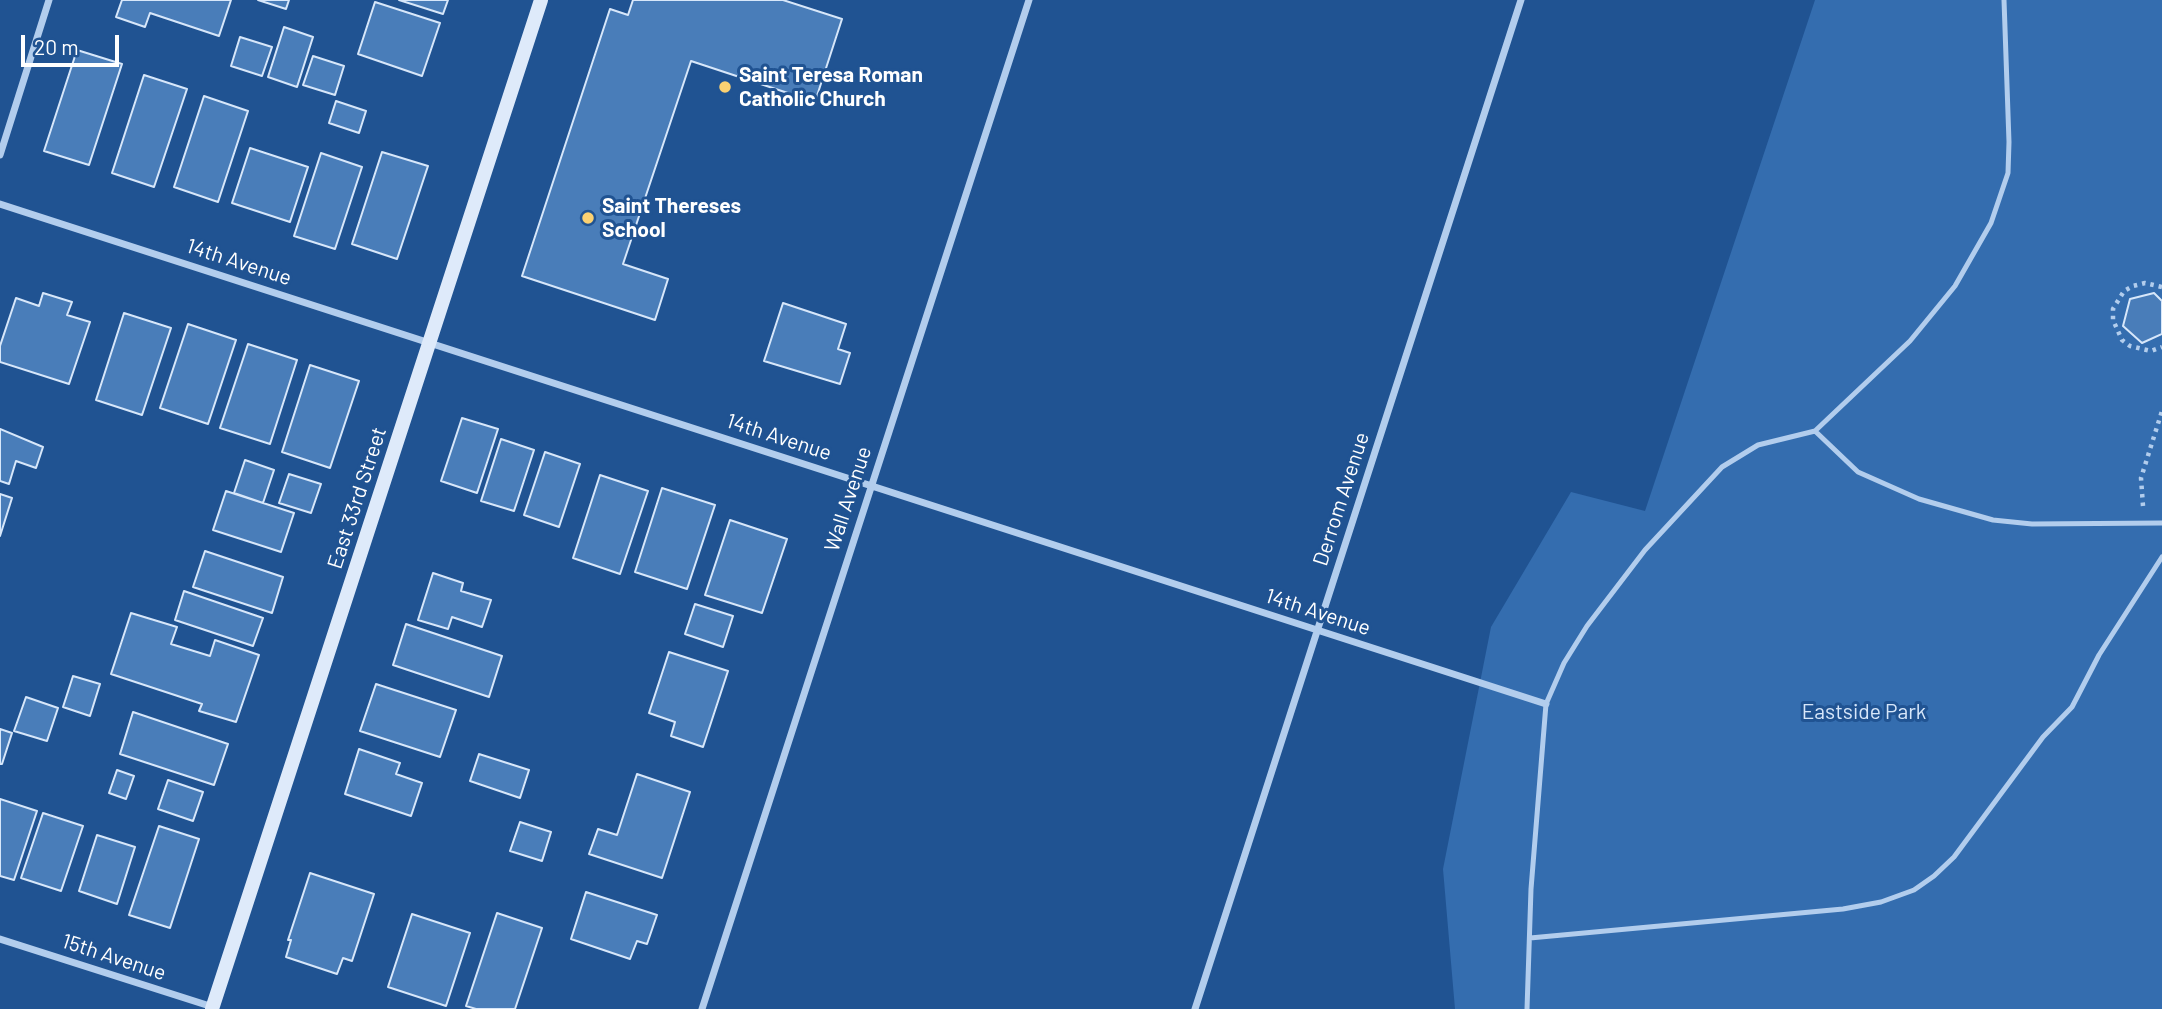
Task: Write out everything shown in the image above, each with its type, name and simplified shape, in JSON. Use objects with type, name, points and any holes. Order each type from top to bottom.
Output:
[{"type":"main road","name":"East 33rd Street","points":[[214,1008],[541,0]]},
{"type":"street","points":[[0,155],[49,0]]},
{"type":"street","name":"Wall Avenue","points":[[702,1009],[1029,0]]},
{"type":"street","name":"Derrom Avenue","points":[[1195,1009],[1521,0]]},
{"type":"street","name":"14th Avenue","points":[[0,204],[1546,704]]},
{"type":"street","name":"15th Avenue","points":[[0,939],[214,1008]]},
{"type":"lane","points":[[1527,1009],[1531,889],[1546,704],[1564,663],[1587,626],[1645,550],[1722,467],[1758,445],[1815,431],[1910,341],[1955,286],[1991,223],[2008,173],[2004,0]]},
{"type":"lane","points":[[1815,431],[1858,472],[1919,499],[1993,520],[2019,523],[2162,523]]},
{"type":"lane","points":[[1530,938],[1843,909],[1881,902],[1914,890],[1954,857],[2043,737],[2072,707],[2099,655],[2162,557]]},
{"type":"path","points":[[2162,287],[2145,283],[2133,286],[2124,291],[2113,309],[2113,320],[2122,340],[2140,350],[2151,351],[2162,347],[2162,353]]},
{"type":"path","points":[[2139,524],[2144,501],[2141,478],[2162,411]]},
{"type":"green space","name":"Eastside Park","points":[[1815,0],[2162,0],[2162,1009],[1455,1009],[1443,869],[1491,627],[1571,492],[1645,511]]},
{"type":"building","points":[[122,0],[231,0],[219,36],[150,13],[145,27],[116,17]]},
{"type":"building","points":[[258,0],[289,0],[286,9]]},
{"type":"building","points":[[399,0],[448,0],[443,14]]},
{"type":"building","points":[[633,0],[783,0],[842,19],[815,102],[691,61],[623,264],[668,279],[655,320],[522,276],[610,9],[628,15]]},
{"type":"building","points":[[375,2],[440,23],[422,76],[358,54]]},
{"type":"building","points":[[284,27],[313,37],[297,87],[268,77]]},
{"type":"building","points":[[240,37],[272,47],[262,76],[231,66]]},
{"type":"building","points":[[77,50],[122,64],[89,165],[44,151]]},
{"type":"building","points":[[313,56],[344,66],[335,95],[303,85]]},
{"type":"building","points":[[144,75],[187,89],[154,187],[112,173]]},
{"type":"building","points":[[204,96],[248,111],[218,202],[174,187]]},
{"type":"building","points":[[336,101],[366,111],[359,133],[329,123]]},
{"type":"building","points":[[250,148],[308,167],[290,222],[232,203]]},
{"type":"building","points":[[382,152],[428,166],[397,259],[352,244]]},
{"type":"building","points":[[321,153],[362,167],[335,249],[294,236]]},
{"type":"building","points":[[43,293],[72,302],[67,315],[90,322],[69,384],[0,362],[0,346],[16,298],[39,306]]},
{"type":"building","points":[[2154,293],[2162,301],[2162,334],[2142,343],[2123,326],[2130,299]]},
{"type":"building","points":[[783,303],[846,324],[838,349],[850,353],[840,384],[764,361]]},
{"type":"building","points":[[124,313],[171,328],[142,415],[96,400]]},
{"type":"building","points":[[188,324],[236,340],[208,424],[160,408]]},
{"type":"building","points":[[248,344],[297,360],[270,444],[220,428]]},
{"type":"building","points":[[310,365],[359,381],[330,468],[282,452]]},
{"type":"building","points":[[462,418],[498,429],[477,493],[441,481]]},
{"type":"building","points":[[0,429],[43,447],[36,468],[16,461],[9,484],[0,481]]},
{"type":"building","points":[[501,439],[534,450],[514,511],[481,501]]},
{"type":"building","points":[[545,452],[580,464],[559,527],[524,515]]},
{"type":"building","points":[[245,460],[274,470],[263,503],[234,493]]},
{"type":"building","points":[[289,474],[321,484],[311,513],[279,503]]},
{"type":"building","points":[[600,475],[648,491],[620,574],[573,558]]},
{"type":"building","points":[[662,488],[715,505],[687,589],[635,572]]},
{"type":"building","points":[[226,491],[294,513],[281,552],[213,530]]},
{"type":"building","points":[[0,494],[12,498],[0,536]]},
{"type":"building","points":[[730,520],[787,539],[762,613],[705,595]]},
{"type":"building","points":[[205,551],[283,577],[272,613],[193,587]]},
{"type":"building","points":[[433,573],[463,583],[461,591],[491,600],[482,627],[452,617],[448,629],[418,620]]},
{"type":"building","points":[[184,591],[263,618],[253,646],[175,620]]},
{"type":"building","points":[[695,604],[733,616],[723,647],[685,634]]},
{"type":"building","points":[[131,613],[177,627],[171,644],[210,656],[215,640],[259,655],[236,722],[199,711],[202,704],[111,674]]},
{"type":"building","points":[[406,624],[502,656],[489,697],[393,665]]},
{"type":"building","points":[[669,652],[728,671],[703,747],[671,736],[675,722],[649,713]]},
{"type":"building","points":[[73,676],[100,684],[90,716],[63,707]]},
{"type":"building","points":[[376,684],[456,710],[440,757],[360,731]]},
{"type":"building","points":[[26,697],[58,708],[47,741],[14,731]]},
{"type":"building","points":[[133,712],[228,744],[214,785],[120,754]]},
{"type":"building","points":[[0,729],[12,733],[2,764],[0,764]]},
{"type":"building","points":[[359,749],[400,763],[396,774],[422,783],[411,816],[345,794]]},
{"type":"building","points":[[479,754],[529,770],[520,798],[470,781]]},
{"type":"building","points":[[117,770],[134,776],[126,799],[109,793]]},
{"type":"building","points":[[637,774],[690,792],[662,878],[589,854],[598,829],[617,835]]},
{"type":"building","points":[[168,780],[203,792],[193,821],[158,809]]},
{"type":"building","points":[[0,799],[37,811],[14,880],[0,876]]},
{"type":"building","points":[[43,813],[83,826],[61,891],[21,878]]},
{"type":"building","points":[[520,822],[551,832],[542,861],[510,851]]},
{"type":"building","points":[[159,826],[199,839],[170,928],[129,915]]},
{"type":"building","points":[[97,835],[135,847],[117,904],[79,891]]},
{"type":"building","points":[[310,873],[374,894],[352,961],[343,958],[337,974],[286,957],[291,940],[288,940]]},
{"type":"building","points":[[586,892],[657,915],[647,944],[637,941],[630,959],[571,939]]},
{"type":"building","points":[[497,913],[542,928],[515,1009],[476,1009],[466,1006]]},
{"type":"building","points":[[412,914],[470,933],[446,1006],[388,987]]},
{"type":"place","name":"Saint Teresa Roman Catholic Church","points":[[725,87]]},
{"type":"place","name":"Saint Thereses School","points":[[588,218]]}]
